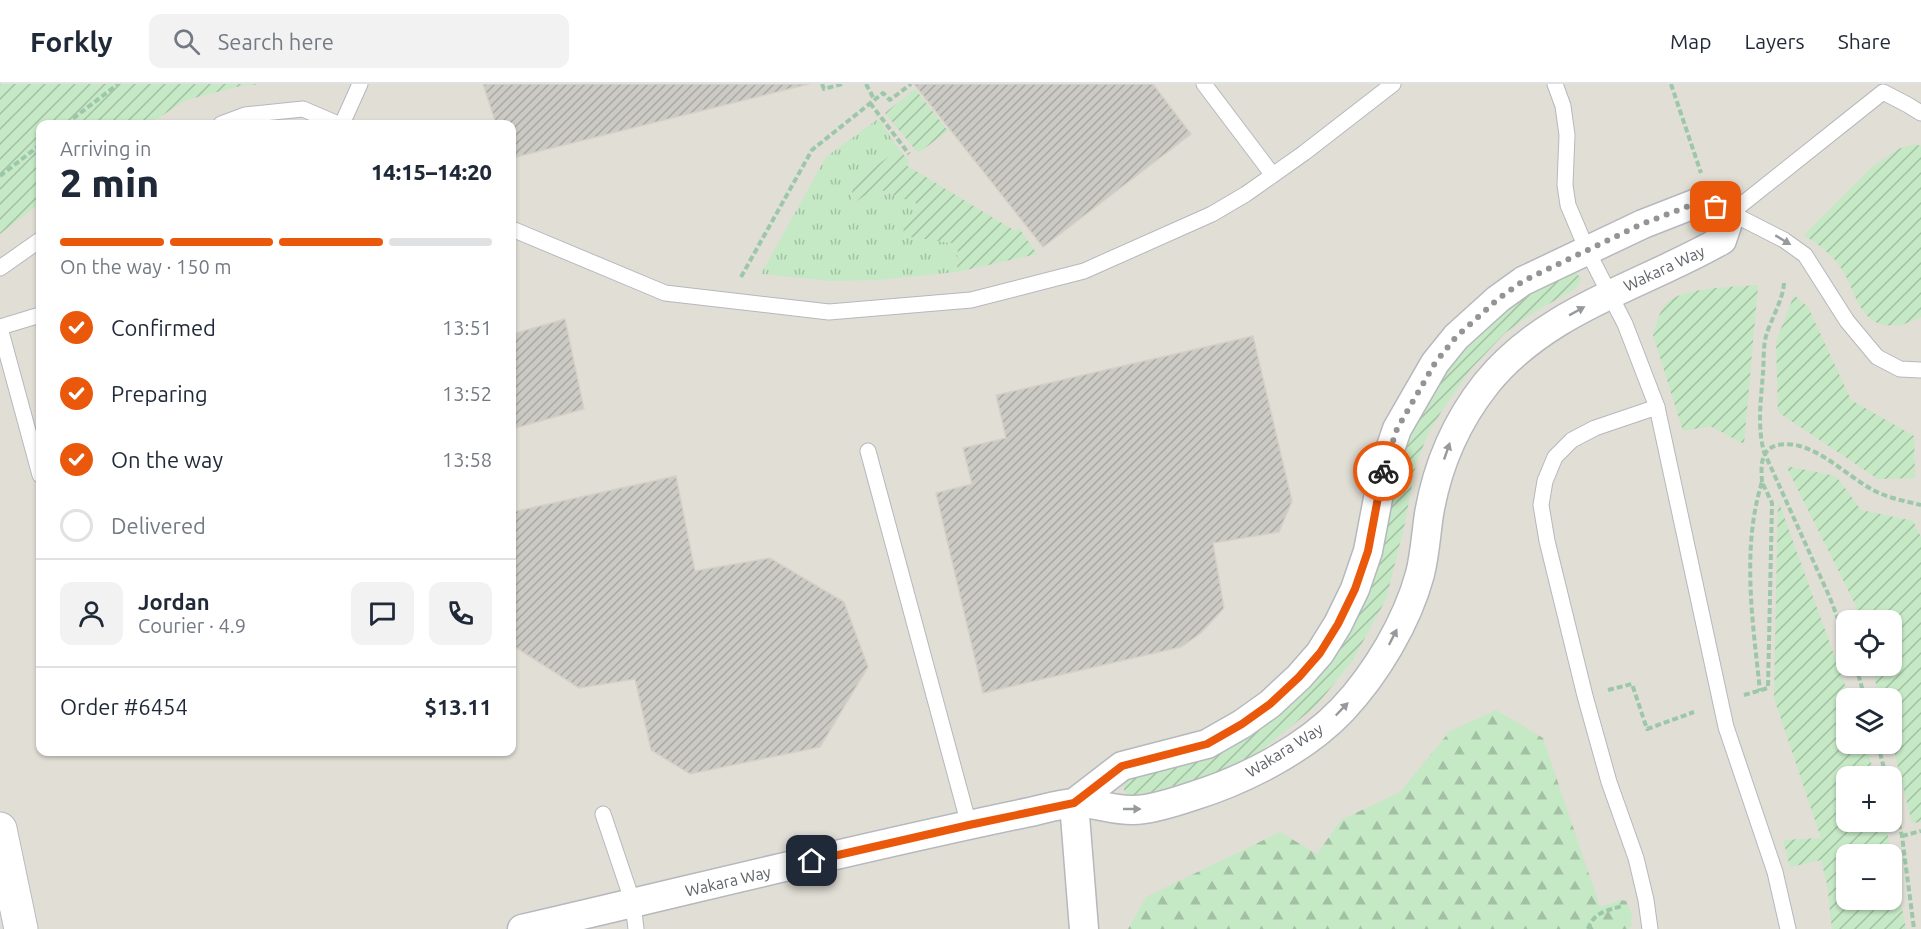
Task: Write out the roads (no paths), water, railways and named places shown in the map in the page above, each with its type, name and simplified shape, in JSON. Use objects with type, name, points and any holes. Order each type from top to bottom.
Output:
[{"type":"street","name":"Wakara Way","points":[[522,929],[635,916],[969,825],[1074,803],[1136,811],[1191,797],[1234,781],[1276,759],[1309,738],[1339,714],[1363,687],[1385,653],[1407,611],[1420,576],[1426,547],[1429,513],[1449,444],[1470,406],[1488,382],[1536,336],[1610,293],[1722,240],[1731,213],[1702,201],[1642,224],[1587,250],[1523,281],[1498,299],[1456,337],[1435,363],[1414,396],[1394,438],[1384,467],[1368,551],[1355,589],[1338,624],[1320,653],[1299,677],[1270,704],[1242,724],[1207,744],[1122,766],[1074,803]]},
{"type":"street","points":[[1074,803],[1084,929]]},
{"type":"street","points":[[0,829],[21,929]]},
{"type":"lane","points":[[342,120],[360,84]]},
{"type":"lane","points":[[516,231],[665,293],[829,312],[971,300],[1084,271],[1212,214],[1246,194],[1304,153],[1393,84]]},
{"type":"lane","points":[[1555,84],[1563,106],[1566,135],[1565,185],[1568,205],[1587,250],[1625,324],[1656,407],[1725,727],[1775,872],[1788,929]]},
{"type":"lane","points":[[1212,87],[1272,174]]},
{"type":"lane","points":[[1921,114],[1883,92],[1731,213],[1784,240],[1805,255],[1847,321],[1877,357],[1900,369],[1921,370]]},
{"type":"lane","points":[[232,120],[245,115],[303,110],[329,120]]},
{"type":"lane","points":[[0,268],[36,243]]},
{"type":"lane","points":[[36,316],[0,328],[36,460]]},
{"type":"lane","points":[[1650,929],[1636,858],[1609,782],[1585,696],[1547,541],[1541,505],[1545,481],[1555,457],[1572,440],[1595,428],[1656,407]]},
{"type":"lane","points":[[868,451],[969,825]]},
{"type":"lane","points":[[603,814],[635,916]]}]
